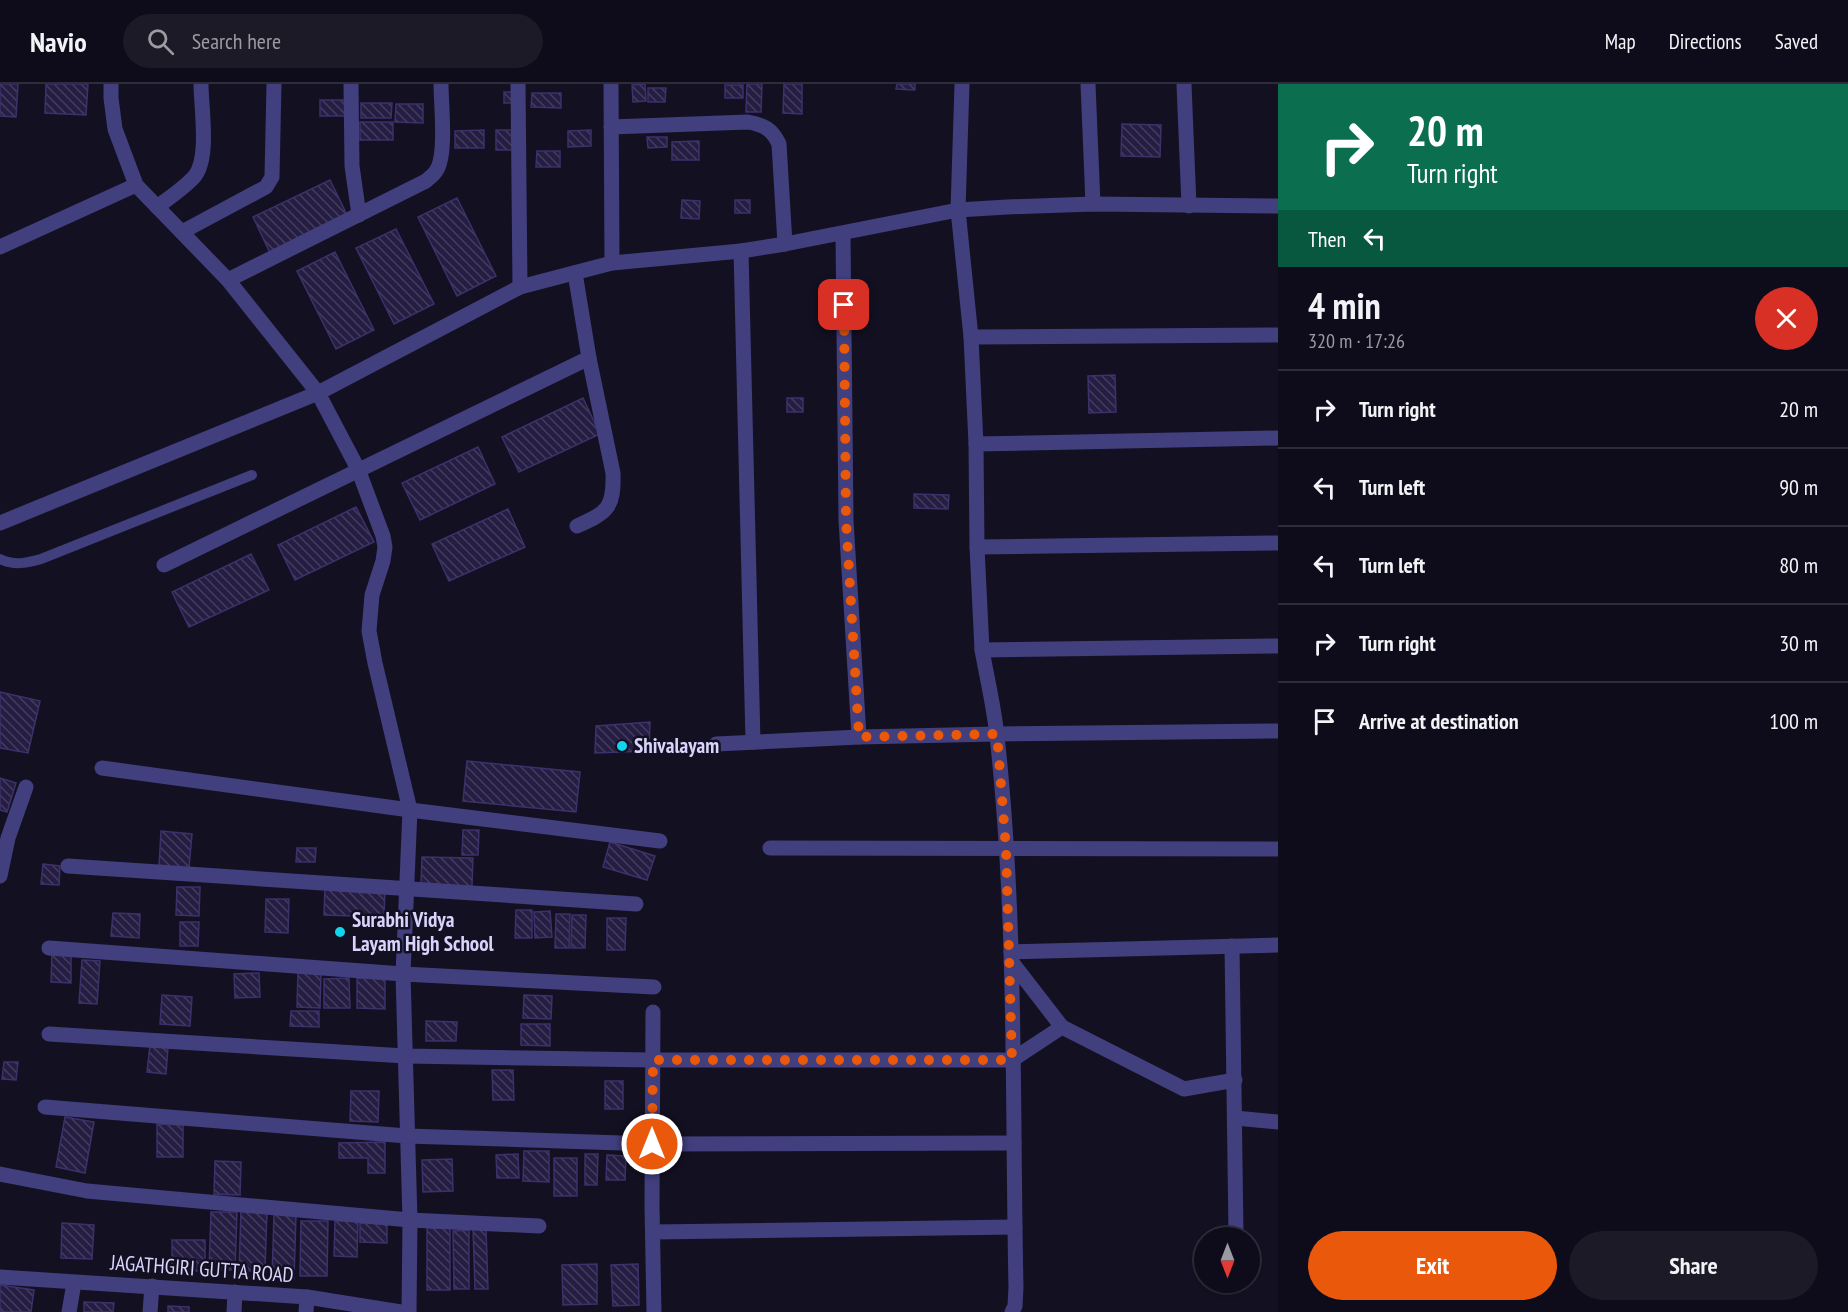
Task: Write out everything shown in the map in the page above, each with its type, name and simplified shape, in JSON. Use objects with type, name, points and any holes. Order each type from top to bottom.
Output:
[{"type":"street","points":[[111,84],[115,129],[136,185],[228,280],[318,393],[358,469],[383,536],[383,561],[372,595],[369,631],[410,810],[403,974],[410,1220],[409,1312]]},
{"type":"street","points":[[157,207],[194,177],[200,167],[203,154],[201,84]]},
{"type":"street","points":[[182,232],[266,187],[272,177],[274,84]]},
{"type":"street","points":[[351,84],[352,166],[359,215]]},
{"type":"street","points":[[228,280],[426,181],[435,173],[440,164],[442,152],[441,84]]},
{"type":"street","points":[[518,84],[520,287]]},
{"type":"street","points":[[611,84],[612,263]]},
{"type":"street","points":[[962,84],[958,210],[971,337],[982,650],[997,734],[1011,957],[1016,1287],[1015,1306],[1012,1312]]},
{"type":"street","points":[[1088,84],[1093,204]]},
{"type":"street","points":[[1184,84],[1189,206]]},
{"type":"street","points":[[611,127],[748,122],[761,125],[773,132],[779,144],[785,244]]},
{"type":"street","points":[[0,247],[136,185]]},
{"type":"street","points":[[1,524],[318,393],[520,287],[612,263],[741,251],[843,234],[958,210],[1093,204],[1278,206]]},
{"type":"street","points":[[843,234],[846,520],[859,737]]},
{"type":"street","points":[[741,251],[753,742]]},
{"type":"street","points":[[575,273],[589,358],[613,473],[614,493],[608,508],[595,518],[577,526]]},
{"type":"street","points":[[971,337],[1278,335]]},
{"type":"street","points":[[164,565],[589,358]]},
{"type":"street","points":[[976,444],[1278,438]]},
{"type":"street","points":[[977,547],[1278,543]]},
{"type":"street","points":[[982,650],[1278,646]]},
{"type":"street","points":[[716,744],[859,737],[1278,731]]},
{"type":"street","points":[[102,768],[660,842]]},
{"type":"street","points":[[0,876],[4,836],[26,787]]},
{"type":"street","points":[[770,848],[1278,849]]},
{"type":"street","points":[[68,866],[636,904]]},
{"type":"street","points":[[1011,957],[1278,945]]},
{"type":"street","points":[[1232,946],[1236,1227]]},
{"type":"street","points":[[49,948],[403,974],[654,987]]},
{"type":"street","points":[[1011,957],[1062,1027],[1184,1089],[1235,1080]]},
{"type":"street","points":[[653,1012],[654,1312]]},
{"type":"street","points":[[50,1034],[405,1056],[653,1060],[1012,1060],[1062,1027]]},
{"type":"street","points":[[45,1107],[407,1136],[652,1144],[1014,1143]]},
{"type":"street","points":[[1235,1118],[1278,1122]]},
{"type":"street","points":[[0,1174],[87,1191],[410,1220],[539,1226]]},
{"type":"street","points":[[653,1232],[1015,1227]]},
{"type":"street","name":"JAGATHGIRI GUTTA ROAD","points":[[0,1277],[235,1292],[307,1304],[401,1312]]},
{"type":"street","points":[[69,1312],[74,1283]]},
{"type":"street","points":[[150,1312],[152,1286]]},
{"type":"street","points":[[234,1312],[235,1292]]},
{"type":"lane","points":[[0,559],[10,564],[20,565],[41,559],[252,475]]},
{"type":"building","points":[[0,84],[18,84],[16,117],[0,116]]},
{"type":"building","points":[[46,84],[88,84],[86,115],[45,113]]},
{"type":"building","points":[[645,84],[646,101],[633,102],[632,85]]},
{"type":"building","points":[[747,84],[762,84],[761,112],[746,112]]},
{"type":"building","points":[[784,84],[802,84],[802,114],[783,113]]},
{"type":"building","points":[[897,84],[915,84],[915,90],[896,89]]},
{"type":"building","points":[[725,85],[743,85],[743,98],[725,98]]},
{"type":"building","points":[[648,88],[666,88],[665,102],[648,102]]},
{"type":"building","points":[[504,92],[514,92],[514,103],[504,103]]},
{"type":"building","points":[[532,93],[561,93],[561,108],[531,107]]},
{"type":"building","points":[[320,100],[347,100],[347,116],[320,116]]},
{"type":"building","points":[[361,103],[392,103],[391,118],[361,118]]},
{"type":"building","points":[[396,104],[423,104],[423,123],[395,122]]},
{"type":"building","points":[[360,122],[393,122],[393,140],[360,140]]},
{"type":"building","points":[[1122,124],[1161,125],[1160,157],[1121,156]]},
{"type":"building","points":[[484,130],[484,148],[455,148],[455,131]]},
{"type":"building","points":[[496,130],[516,130],[516,150],[496,150]]},
{"type":"building","points":[[591,130],[591,146],[568,147],[568,131]]},
{"type":"building","points":[[647,137],[667,137],[667,147],[648,148]]},
{"type":"building","points":[[699,141],[699,160],[672,160],[672,142]]},
{"type":"building","points":[[537,151],[560,151],[560,167],[536,167]]},
{"type":"building","points":[[330,180],[348,217],[271,255],[253,217]]},
{"type":"building","points":[[457,198],[496,276],[457,296],[418,217]]},
{"type":"building","points":[[682,200],[700,201],[699,219],[681,218]]},
{"type":"building","points":[[735,200],[750,200],[750,213],[735,213]]},
{"type":"building","points":[[396,229],[434,304],[394,324],[356,248]]},
{"type":"building","points":[[335,252],[374,330],[336,349],[297,271]]},
{"type":"building","points":[[1115,375],[1116,412],[1089,413],[1088,376]]},
{"type":"building","points":[[583,398],[600,434],[519,472],[502,437]]},
{"type":"building","points":[[787,398],[803,398],[803,412],[787,412]]},
{"type":"building","points":[[478,447],[495,484],[420,520],[402,483]]},
{"type":"building","points":[[914,494],[949,495],[948,509],[914,508]]},
{"type":"building","points":[[356,507],[374,542],[295,580],[278,545]]},
{"type":"building","points":[[508,509],[525,547],[449,581],[432,544]]},
{"type":"building","points":[[251,554],[269,590],[189,627],[172,592]]},
{"type":"building","points":[[0,692],[40,701],[28,753],[0,748]]},
{"type":"building","points":[[650,722],[649,751],[595,753],[596,726]]},
{"type":"building","points":[[467,761],[580,772],[576,812],[463,801]]},
{"type":"building","points":[[0,778],[16,783],[7,812],[0,810]]},
{"type":"building","points":[[463,830],[479,830],[478,855],[462,855]]},
{"type":"building","points":[[161,831],[192,834],[189,868],[159,866]]},
{"type":"building","points":[[610,842],[655,856],[647,880],[603,867]]},
{"type":"building","points":[[297,848],[316,848],[315,862],[296,862]]},
{"type":"building","points":[[422,857],[473,858],[472,886],[421,885]]},
{"type":"building","points":[[43,864],[60,866],[59,885],[41,884]]},
{"type":"building","points":[[325,886],[385,888],[384,917],[324,915]]},
{"type":"building","points":[[177,887],[200,887],[199,916],[176,915]]},
{"type":"building","points":[[266,899],[289,899],[288,933],[265,932]]},
{"type":"building","points":[[516,910],[532,910],[532,938],[515,938]]},
{"type":"building","points":[[550,911],[552,937],[535,938],[534,912]]},
{"type":"building","points":[[113,913],[140,914],[139,938],[111,936]]},
{"type":"building","points":[[556,914],[570,914],[569,948],[555,948]]},
{"type":"building","points":[[572,915],[586,915],[585,948],[571,948]]},
{"type":"building","points":[[607,918],[626,918],[625,950],[607,950]]},
{"type":"building","points":[[180,922],[199,922],[198,946],[180,946]]},
{"type":"building","points":[[52,953],[71,953],[71,983],[51,982]]},
{"type":"building","points":[[82,960],[100,961],[97,1004],[79,1003]]},
{"type":"building","points":[[298,971],[321,972],[320,1008],[297,1007]]},
{"type":"building","points":[[259,973],[260,997],[235,998],[234,974]]},
{"type":"building","points":[[349,978],[350,1008],[324,1008],[324,979]]},
{"type":"building","points":[[357,978],[385,979],[385,1009],[357,1008]]},
{"type":"building","points":[[162,995],[192,997],[190,1026],[160,1024]]},
{"type":"building","points":[[524,995],[552,996],[551,1019],[523,1018]]},
{"type":"building","points":[[291,1011],[319,1011],[319,1027],[290,1026]]},
{"type":"building","points":[[426,1021],[457,1022],[456,1041],[426,1041]]},
{"type":"building","points":[[521,1024],[550,1024],[550,1046],[521,1045]]},
{"type":"building","points":[[150,1045],[168,1047],[166,1074],[147,1072]]},
{"type":"building","points":[[4,1062],[18,1062],[16,1080],[2,1079]]},
{"type":"building","points":[[492,1070],[513,1070],[514,1100],[493,1100]]},
{"type":"building","points":[[605,1081],[623,1081],[623,1109],[605,1109]]},
{"type":"building","points":[[351,1091],[379,1091],[378,1122],[350,1121]]},
{"type":"building","points":[[65,1117],[94,1122],[85,1173],[56,1167]]},
{"type":"building","points":[[157,1124],[183,1125],[183,1157],[157,1157]]},
{"type":"building","points":[[385,1142],[385,1173],[368,1173],[368,1158],[339,1158],[339,1143]]},
{"type":"building","points":[[524,1151],[549,1151],[549,1182],[523,1181]]},
{"type":"building","points":[[518,1154],[519,1178],[497,1178],[496,1155]]},
{"type":"building","points":[[585,1154],[598,1154],[597,1185],[585,1185]]},
{"type":"building","points":[[607,1155],[626,1156],[625,1180],[606,1180]]},
{"type":"building","points":[[554,1158],[577,1158],[577,1196],[554,1196]]},
{"type":"building","points":[[452,1159],[453,1191],[423,1192],[422,1160]]},
{"type":"building","points":[[215,1161],[241,1162],[240,1195],[214,1194]]},
{"type":"building","points":[[241,1209],[267,1210],[265,1271],[239,1271]]},
{"type":"building","points":[[211,1212],[237,1212],[235,1270],[209,1270]]},
{"type":"building","points":[[274,1214],[296,1215],[294,1279],[272,1278]]},
{"type":"building","points":[[301,1221],[328,1221],[327,1276],[300,1276]]},
{"type":"building","points":[[335,1221],[358,1221],[357,1257],[334,1256]]},
{"type":"building","points":[[62,1223],[94,1225],[92,1259],[61,1258]]},
{"type":"building","points":[[360,1223],[387,1224],[387,1243],[360,1242]]},
{"type":"building","points":[[427,1228],[450,1228],[450,1290],[427,1290]]},
{"type":"building","points":[[486,1228],[488,1289],[475,1289],[473,1229]]},
{"type":"building","points":[[469,1230],[469,1289],[454,1289],[453,1231]]},
{"type":"building","points":[[172,1240],[205,1240],[205,1271],[172,1271]]},
{"type":"building","points":[[597,1264],[597,1304],[563,1305],[562,1265]]},
{"type":"building","points":[[638,1264],[639,1305],[613,1306],[611,1265]]},
{"type":"building","points":[[0,1285],[34,1290],[31,1312],[0,1312]]},
{"type":"building","points":[[84,1302],[114,1303],[113,1312],[84,1312]]},
{"type":"building","points":[[168,1306],[189,1307],[189,1312],[168,1312]]},
{"type":"place","name":"Shivalayam","points":[[622,746]]},
{"type":"place","name":"Surabhi Vidya Layam High School","points":[[340,932]]},
{"type":"route","points":[[652,1144],[653,1060],[1012,1060],[1011,952],[997,734],[859,737],[846,520],[844,305]]}]
